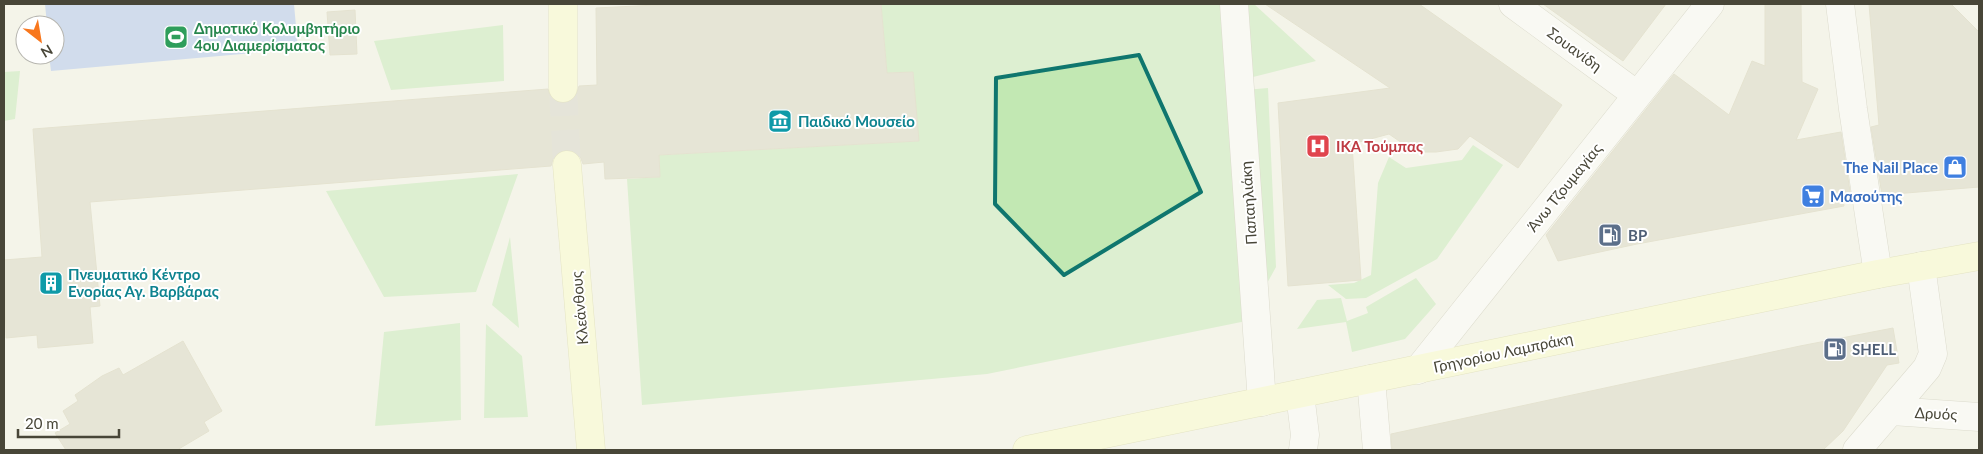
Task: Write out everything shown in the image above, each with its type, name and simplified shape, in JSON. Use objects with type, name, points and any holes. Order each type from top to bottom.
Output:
[{"type":"main road","points":[[563,4],[563,88]]},
{"type":"main road","name":"Κλεάνθους","points":[[567,165],[591,450]]},
{"type":"main road","name":"Γρηγορίου Λαμπράκη","points":[[1027,450],[1878,274],[1979,256]]},
{"type":"street","name":"Παπαηλιάκη","points":[[1234,4],[1262,402]]},
{"type":"street","name":"Σουανίδη","points":[[1513,4],[1637,95]]},
{"type":"street","name":"Άνω Τζουμαγίας","points":[[1418,370],[1710,4]]},
{"type":"street","points":[[1840,4],[1853,110],[1878,274]]},
{"type":"street","points":[[1857,450],[1927,368],[1933,354],[1921,266]]},
{"type":"street","points":[[1372,379],[1377,450]]},
{"type":"street","points":[[1300,394],[1305,435],[1303,450]]},
{"type":"street","name":"Δρυός","points":[[1892,410],[1979,417]]},
{"type":"highlighted area","points":[[1139,55],[1201,192],[1064,275],[995,204],[996,78]]},
{"type":"green space","points":[[881,4],[1229,4],[1251,320],[987,374],[642,405],[627,179],[660,177],[659,155],[918,141],[913,72],[887,73]]},
{"type":"green space","points":[[1239,4],[1254,4],[1316,61],[1245,79]]},
{"type":"green space","points":[[503,25],[504,81],[391,90],[374,41]]},
{"type":"green space","points":[[20,71],[15,119],[4,121],[4,72]]},
{"type":"green space","points":[[1268,88],[1276,267],[1259,298],[1245,90]]},
{"type":"green space","points":[[1473,145],[1503,165],[1437,259],[1366,298],[1346,299],[1328,285],[1354,283],[1371,275],[1378,183],[1389,157],[1406,168],[1462,160]]},
{"type":"green space","points":[[518,174],[476,292],[384,297],[326,191]]},
{"type":"green space","points":[[510,237],[518,319],[519,328],[492,305]]},
{"type":"green space","points":[[1416,278],[1436,304],[1405,339],[1352,352],[1346,322],[1297,329],[1317,300],[1341,298],[1347,321],[1368,313],[1366,307]]},
{"type":"green space","points":[[460,323],[461,420],[375,426],[384,332]]},
{"type":"green space","points":[[486,324],[522,356],[528,417],[484,418]]},
{"type":"water","name":"Δημοτικό Κολυμβητήριο 4ου Διαμερίσματος","points":[[45,4],[294,4],[298,49],[51,71],[50,65],[65,65],[65,15],[46,15]]},
{"type":"building","points":[[676,4],[881,4],[887,73],[913,72],[919,141],[659,155],[660,177],[605,179],[604,162],[583,164],[580,156],[566,149],[558,152],[551,166],[90,202],[100,306],[90,307],[93,343],[38,348],[37,335],[6,338],[4,260],[42,257],[33,129],[548,89],[550,96],[555,101],[563,104],[570,102],[576,96],[579,86],[597,85],[596,8]]},
{"type":"building","name":"ΙΚΑ Τούμπας","points":[[1265,4],[1419,4],[1562,105],[1518,168],[1470,136],[1458,149],[1436,152],[1415,152],[1389,134],[1352,144],[1361,280],[1288,286],[1278,103],[1390,88]]},
{"type":"building","points":[[1543,4],[1666,4],[1623,61]]},
{"type":"building","points":[[1765,4],[1801,4],[1802,82],[1818,89],[1796,140],[1841,132],[1851,198],[1843,198],[1844,206],[1637,244],[1558,261],[1546,235],[1674,74],[1729,115],[1752,61],[1765,66]]},
{"type":"building","points":[[1869,4],[1951,4],[1979,32],[1979,187],[1882,195],[1871,127],[1879,125]]},
{"type":"building","points":[[355,10],[357,54],[330,55],[327,12]]},
{"type":"building","points":[[1893,328],[1899,363],[1887,365],[1843,431],[1823,450],[1392,450],[1391,434],[1800,346]]},
{"type":"building","points":[[183,341],[222,411],[204,422],[209,431],[177,450],[66,450],[55,433],[70,424],[63,411],[78,401],[75,395],[102,376],[119,368],[123,375]]},
{"type":"tunnel","points":[[563,88],[567,165]]},
{"type":"place","name":"Δημοτικό Κολυμβητήριο 4ου Διαμερίσματος","points":[[176,37]]},
{"type":"place","name":"Παιδικό Μουσείο","points":[[780,121]]},
{"type":"place","name":"ΙΚΑ Τούμπας","points":[[1318,146]]},
{"type":"place","name":"The Nail Place","points":[[1955,167]]},
{"type":"place","name":"Μασούτης","points":[[1813,196]]},
{"type":"place","name":"BP","points":[[1610,235]]},
{"type":"place","name":"Πνευματικό Κέντρο Ενορίας Αγ. Βαρβάρας","points":[[51,283]]},
{"type":"place","name":"SHELL","points":[[1835,349]]}]
